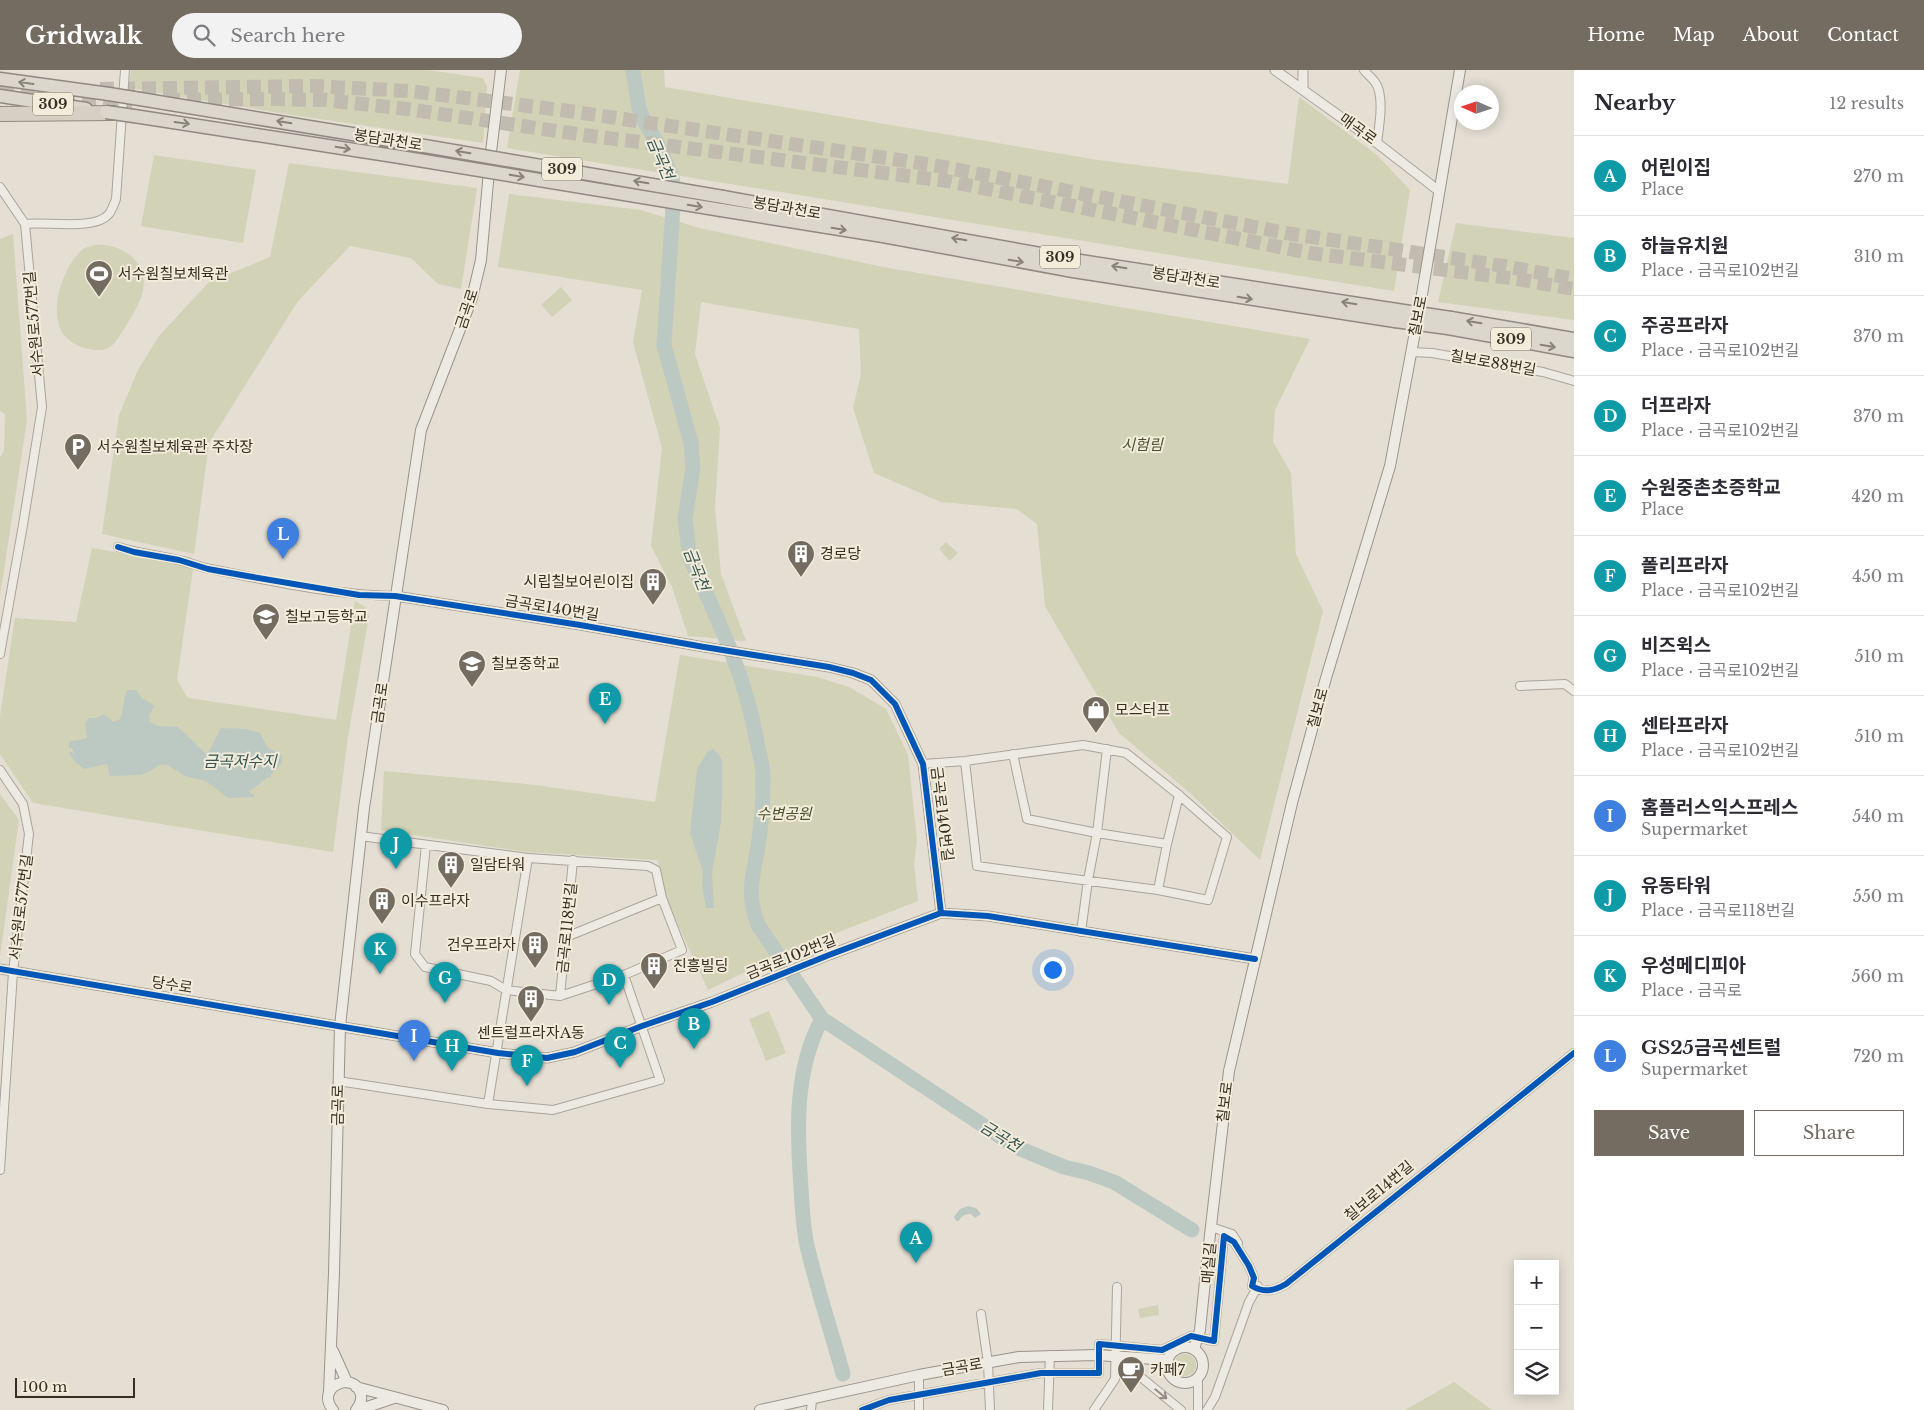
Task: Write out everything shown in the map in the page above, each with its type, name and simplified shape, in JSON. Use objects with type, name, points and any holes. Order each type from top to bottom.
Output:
[{"type":"highway","name":"봉담과천로","points":[[0,79],[109,94],[401,142],[1396,315]]},
{"type":"highway","name":"봉담과천로","points":[[0,96],[400,157],[883,236],[1073,271],[1574,339]]},
{"type":"highway","points":[[0,114],[110,113]]},
{"type":"highway","name":"봉담과천로","points":[[1450,323],[1574,351]]},
{"type":"main road","name":"금곡로","points":[[330,1408],[340,1026],[360,836],[421,430],[472,298],[481,260],[490,160],[501,70]]},
{"type":"main road","name":"칠보로","points":[[1194,1350],[1200,1330],[1229,1071],[1294,794],[1326,678],[1390,466],[1460,70]]},
{"type":"main road","name":"금곡로","points":[[332,1348],[347,1382]]},
{"type":"main road","points":[[1180,1348],[1194,1350],[1201,1356],[1204,1365],[1198,1378],[1185,1384],[1176,1381],[1169,1374],[1168,1360],[1180,1348]]},
{"type":"main road","name":"금곡로","points":[[760,1410],[812,1405],[919,1375],[1019,1357],[1099,1355],[1115,1350],[1168,1360]]},
{"type":"main road","points":[[329,1392],[336,1384],[347,1382],[356,1387],[443,1410]]},
{"type":"main road","points":[[356,1387],[360,1392],[361,1399],[357,1410]]},
{"type":"main road","points":[[357,1410],[394,1398]]},
{"type":"street","points":[[0,187],[25,224],[90,224],[110,213],[116,200],[125,70]]},
{"type":"street","name":"매곡로","points":[[1275,70],[1303,88],[1440,191]]},
{"type":"street","points":[[1303,70],[1303,88]]},
{"type":"street","points":[[1364,70],[1376,83],[1380,96],[1377,143]]},
{"type":"street","name":"서수원로577번길","points":[[0,654],[42,407],[25,224]]},
{"type":"street","name":"칠보로88번길","points":[[1411,352],[1432,353],[1543,372],[1574,381]]},
{"type":"street","points":[[118,547],[247,576],[358,595],[395,596]]},
{"type":"street","name":"금곡로140번길","points":[[395,596],[829,667],[871,680],[895,704],[924,764],[941,913]]},
{"type":"street","points":[[1520,686],[1565,684],[1574,691]]},
{"type":"street","points":[[924,764],[965,761],[1083,745],[1126,753],[1227,837],[1208,900],[1158,890],[977,866],[965,761]]},
{"type":"street","points":[[1081,932],[1097,833],[1107,749]]},
{"type":"street","points":[[1013,754],[1027,819],[1167,844]]},
{"type":"street","name":"서수원로577번길","points":[[0,770],[23,804],[29,834],[13,972],[0,1170]]},
{"type":"street","points":[[1158,890],[1179,796]]},
{"type":"street","name":"금곡로118번길","points":[[360,836],[528,858],[648,866],[656,870],[662,898],[682,950],[624,975]]},
{"type":"street","points":[[338,1081],[488,1104],[553,1110],[660,1080],[624,975],[560,996],[506,990],[491,981],[425,967],[415,954],[426,845]]},
{"type":"street","points":[[488,1104],[498,1053],[506,990],[528,858]]},
{"type":"street","name":"금곡로118번길","points":[[560,996],[573,860]]},
{"type":"street","points":[[566,937],[662,898]]},
{"type":"street","name":"금곡로102번길","points":[[340,1026],[498,1053],[547,1058],[575,1052],[712,1002],[941,913],[988,916],[1255,959]]},
{"type":"street","name":"당수로","points":[[0,969],[340,1026]]},
{"type":"street","name":"칠보로14번길","points":[[1257,1287],[1267,1288],[1281,1284],[1323,1254],[1574,1048]]},
{"type":"street","points":[[1257,1287],[1266,1291],[1277,1289],[1286,1284],[1574,1053]]},
{"type":"street","points":[[1207,1410],[1215,1397],[1249,1302],[1257,1287],[1258,1273],[1232,1234],[1211,1226]]},
{"type":"street","name":"매실길","points":[[1115,1350],[1162,1350],[1191,1336],[1214,1341],[1224,1236],[1234,1242],[1254,1278],[1252,1286],[1257,1287]]},
{"type":"street","points":[[1094,1410],[1116,1379],[1117,1287]]},
{"type":"street","points":[[982,1314],[988,1363],[990,1410]]},
{"type":"street","points":[[1115,1350],[1181,1410]]},
{"type":"street","points":[[1048,1410],[1050,1355]]},
{"type":"street","points":[[862,1410],[889,1400],[1041,1373],[1099,1373],[1099,1355]]},
{"type":"street","points":[[918,1410],[919,1375]]},
{"type":"street","points":[[1198,1378],[1198,1410]]},
{"type":"green space","points":[[131,70],[428,70],[483,78],[487,86],[483,143],[292,115],[129,88]]},
{"type":"green space","points":[[520,70],[664,70],[665,87],[1098,160],[1288,184],[1299,97],[1377,155],[1410,190],[1394,291],[507,148]]},
{"type":"green space","points":[[154,155],[256,170],[243,243],[141,226]]},
{"type":"green space","points":[[289,163],[477,188],[461,289],[438,284],[411,258],[350,246],[298,301],[209,443],[194,554],[102,534],[119,415],[138,370],[159,336],[209,282],[270,257]]},
{"type":"green space","name":"시험림","points":[[509,194],[641,210],[699,228],[883,267],[1310,339],[1275,410],[1273,442],[1291,473],[1296,554],[1323,611],[1260,860],[1190,793],[1119,733],[1045,606],[1037,524],[1017,509],[941,502],[874,473],[853,408],[861,374],[859,329],[701,302],[695,354],[720,428],[715,508],[721,574],[746,641],[688,636],[672,587],[651,546],[662,448],[633,342],[642,290],[498,267]]},
{"type":"green space","points":[[1456,223],[1574,238],[1574,320],[1438,302]]},
{"type":"green space","points":[[13,234],[27,420],[0,596],[0,457],[4,451],[5,414],[0,411],[0,239]]},
{"type":"green space","name":"서수원칠보체육관","points":[[96,245],[115,247],[131,256],[142,271],[144,280],[139,303],[121,334],[111,346],[100,350],[78,346],[65,336],[59,325],[57,312],[61,284],[67,270],[82,250]]},
{"type":"green space","points":[[561,287],[572,300],[552,317],[541,305]]},
{"type":"green space","points":[[946,542],[958,553],[950,561],[939,549]]},
{"type":"green space","points":[[92,548],[184,564],[193,569],[177,680],[188,698],[336,720],[355,601],[365,607],[369,616],[348,737],[333,852],[33,803],[0,754],[0,716],[15,618],[76,622]]},
{"type":"green space","name":"수변공원","points":[[680,655],[817,677],[849,687],[886,709],[908,755],[917,840],[914,864],[918,901],[780,955],[708,990],[670,908],[657,860],[527,852],[381,830],[384,771],[528,784],[655,802]]},
{"type":"green space","points":[[0,794],[19,820],[0,956]]},
{"type":"green space","points":[[769,1011],[786,1053],[766,1061],[749,1019]]},
{"type":"green space","points":[[1158,1305],[1159,1315],[1140,1318],[1138,1309]]},
{"type":"green space","points":[[1185,1354],[1193,1357],[1196,1365],[1193,1373],[1185,1376],[1177,1373],[1174,1365],[1177,1357]]},
{"type":"green space","points":[[1454,1382],[1492,1410],[1405,1410]]},
{"type":"water","name":"금곡저수지","points":[[127,690],[136,690],[142,698],[155,706],[149,715],[150,722],[158,726],[178,727],[207,755],[221,728],[246,729],[260,733],[268,748],[282,756],[282,763],[271,775],[271,778],[268,777],[250,791],[250,794],[254,794],[254,797],[228,798],[206,781],[185,776],[167,765],[159,765],[149,772],[140,775],[110,776],[107,764],[84,769],[75,762],[69,753],[71,751],[75,755],[72,748],[69,748],[69,742],[87,738],[85,723],[89,718],[96,718],[104,714],[113,722],[120,719]]},
{"type":"water","points":[[713,749],[719,754],[722,761],[722,800],[721,822],[712,873],[714,908],[706,908],[702,886],[703,872],[690,833],[697,770],[707,752]]},
{"type":"water","points":[[968,1206],[976,1208],[981,1214],[975,1218],[971,1214],[966,1215],[961,1217],[959,1221],[956,1221],[954,1217],[960,1209]]},
{"type":"waterway","name":"금곡천","points":[[633,70],[639,108],[644,121],[657,142],[672,177],[674,192],[664,345],[691,443],[693,468],[685,519],[690,558],[730,648],[746,694],[762,768],[761,824],[751,891],[758,925],[822,1019],[1016,1147],[1064,1167],[1114,1182],[1192,1230]]},
{"type":"waterway","name":"금곡천","points":[[822,1019],[806,1059],[802,1080],[799,1123],[800,1167],[806,1241],[843,1374]]},
{"type":"tunnel","points":[[100,89],[313,86],[410,91],[576,112],[933,165],[1286,233],[1504,266],[1574,279]]},
{"type":"tunnel","points":[[0,91],[54,90]]},
{"type":"tunnel","points":[[166,100],[325,100],[407,109],[584,135],[947,181],[1310,253],[1517,279],[1574,289]]},
{"type":"tunnel","points":[[61,102],[132,101]]},
{"type":"cycle path","points":[[118,547],[134,552],[179,560],[208,569],[247,576],[359,595],[395,596],[580,625],[829,667],[871,680],[895,704],[923,764],[941,913]]},
{"type":"cycle path","points":[[0,969],[498,1053],[547,1058],[575,1052],[712,1002],[941,913],[988,916],[1255,959]]},
{"type":"cycle path","points":[[862,1410],[889,1400],[1041,1373],[1099,1373],[1099,1344],[1162,1350],[1191,1336],[1214,1341],[1224,1236],[1234,1242],[1249,1266],[1254,1278],[1252,1286],[1273,1290],[1286,1284],[1574,1053]]},
{"type":"place","name":"서수원칠보체육관","points":[[99,298]]},
{"type":"place","name":"서수원칠보체육관 주차장","points":[[78,471]]},
{"type":"place","name":"GS25금곡센트럴","points":[[283,559]]},
{"type":"place","name":"경로당","points":[[801,578]]},
{"type":"place","name":"시립칠보어린이집","points":[[653,606]]},
{"type":"place","name":"칠보고등학교","points":[[266,641]]},
{"type":"place","name":"칠보중학교","points":[[472,688]]},
{"type":"place","name":"수원중촌초증학교","points":[[605,724]]},
{"type":"place","name":"모스터프","points":[[1096,734]]},
{"type":"place","name":"유동타워","points":[[396,869]]},
{"type":"place","name":"일담타워","points":[[451,889]]},
{"type":"place","name":"이수프라자","points":[[382,925]]},
{"type":"place","name":"건우프라자","points":[[535,969]]},
{"type":"place","name":"우성메디피아","points":[[380,974]]},
{"type":"place","name":"진흥빌딩","points":[[654,990]]},
{"type":"place","name":"비즈윅스","points":[[445,1003]]},
{"type":"place","name":"더프라자","points":[[609,1005]]},
{"type":"place","name":"센트럴프라자A동","points":[[531,1023]]},
{"type":"place","name":"하늘유치원","points":[[694,1049]]},
{"type":"place","name":"홈플러스익스프레스","points":[[414,1061]]},
{"type":"place","name":"주공프라자","points":[[620,1068]]},
{"type":"place","name":"센타프라자","points":[[452,1071]]},
{"type":"place","name":"폴리프라자","points":[[527,1086]]},
{"type":"place","name":"어린이집","points":[[916,1263]]},
{"type":"place","name":"카페7","points":[[1131,1394]]}]
